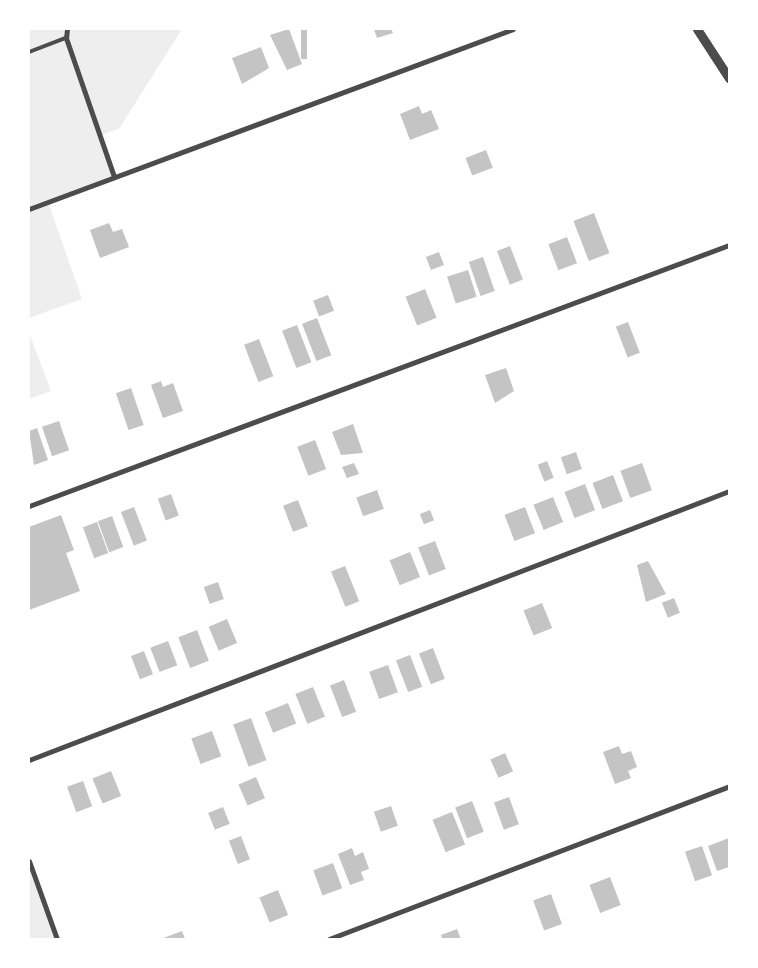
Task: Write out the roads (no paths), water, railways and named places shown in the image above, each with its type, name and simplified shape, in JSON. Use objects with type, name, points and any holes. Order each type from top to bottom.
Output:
[{"type":"street","points":[[67,29],[66,38],[114,177]]},
{"type":"street","points":[[29,209],[513,29]]},
{"type":"street","points":[[697,29],[729,78]]},
{"type":"street","points":[[29,506],[729,245]]},
{"type":"street","points":[[29,760],[729,491]]},
{"type":"street","points":[[329,939],[729,786]]},
{"type":"street","points":[[29,861],[57,939]]},
{"type":"lane","points":[[29,52],[66,38]]}]
